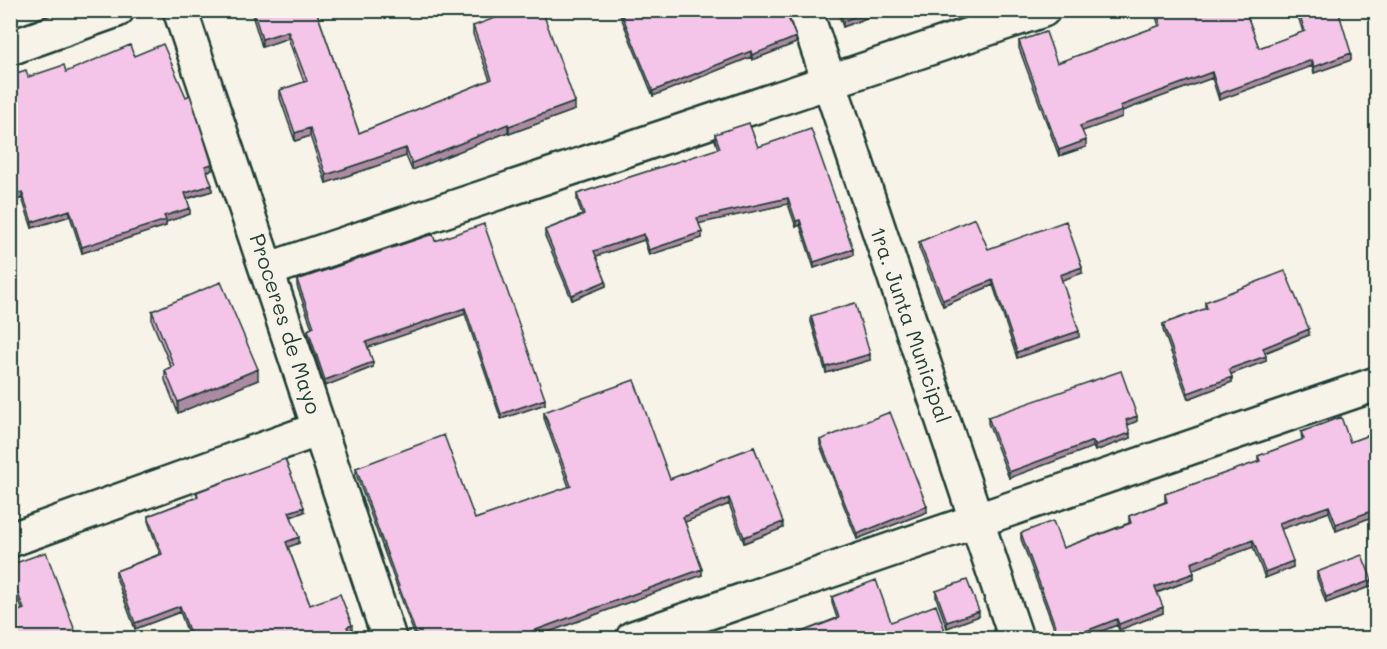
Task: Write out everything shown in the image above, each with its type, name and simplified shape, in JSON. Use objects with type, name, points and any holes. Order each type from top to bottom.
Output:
[{"type":"street","points":[[10,48],[117,10]]},
{"type":"street","name":"Proceres de Mayo","points":[[180,10],[389,639]]},
{"type":"street","name":"1ra. Junta Municipal","points":[[805,10],[1016,639]]},
{"type":"street","points":[[267,270],[1044,10]]},
{"type":"street","points":[[633,639],[1377,384]]},
{"type":"street","points":[[10,540],[319,429]]},
{"type":"building","points":[[253,10],[316,10],[359,133],[492,79],[473,26],[517,10],[542,10],[575,102],[509,126],[508,124],[412,163],[406,148],[326,175],[310,128],[295,133],[280,90],[307,81],[288,31],[262,39]]},
{"type":"building","points":[[620,10],[785,10],[796,37],[752,55],[751,51],[653,91]]},
{"type":"building","points":[[839,10],[872,10],[843,21]]},
{"type":"building","points":[[1156,10],[1245,10],[1259,48],[1305,31],[1298,10],[1338,10],[1351,53],[1314,67],[1312,60],[1219,94],[1212,72],[1120,106],[1122,111],[1080,126],[1086,140],[1059,150],[1019,41],[1046,32],[1057,63],[1161,25]]},
{"type":"building","points":[[163,44],[186,97],[190,95],[212,164],[205,166],[212,185],[185,193],[190,208],[164,216],[166,220],[82,247],[70,210],[32,222],[22,192],[10,196],[10,75],[26,70],[28,77],[64,65],[66,72],[130,45],[134,56]]},
{"type":"building","points":[[749,123],[758,147],[811,129],[853,249],[814,262],[800,220],[796,221],[788,198],[697,218],[702,232],[649,250],[644,234],[594,251],[606,281],[572,295],[545,230],[584,215],[577,194],[720,148],[715,134]]},
{"type":"building","points":[[975,218],[988,249],[1066,221],[1082,267],[1060,275],[1079,331],[1017,352],[993,280],[943,300],[919,242]]},
{"type":"building","points":[[484,224],[545,399],[501,414],[465,308],[366,342],[373,362],[325,380],[308,330],[314,327],[297,280],[433,234],[435,241]]},
{"type":"building","points":[[1285,271],[1309,329],[1263,348],[1266,356],[1229,369],[1232,377],[1188,393],[1163,324],[1207,308],[1205,302]]},
{"type":"building","points":[[221,282],[258,369],[178,402],[165,370],[174,366],[152,311]]},
{"type":"building","points":[[855,303],[870,354],[826,367],[811,316]]},
{"type":"building","points":[[1121,371],[1137,416],[1126,420],[1130,433],[1095,445],[1093,441],[1009,472],[988,417]]},
{"type":"building","points":[[634,380],[670,479],[754,447],[783,522],[744,537],[729,498],[683,517],[702,569],[522,635],[520,631],[498,639],[418,639],[356,468],[444,435],[475,519],[571,486],[544,412]]},
{"type":"building","points":[[890,412],[927,506],[857,534],[820,440]]},
{"type":"building","points":[[1341,417],[1350,442],[1377,432],[1377,509],[1336,524],[1329,506],[1279,523],[1293,561],[1265,572],[1253,540],[1191,563],[1194,573],[1155,587],[1163,607],[1119,624],[1117,619],[1060,639],[1021,533],[1053,521],[1063,548],[1131,523],[1129,516],[1167,502],[1165,494],[1260,461],[1258,456],[1304,439],[1301,432]]},
{"type":"building","points":[[285,459],[304,507],[289,512],[299,537],[286,542],[310,605],[340,594],[352,625],[347,627],[352,639],[192,639],[180,606],[135,623],[116,571],[162,554],[148,516],[198,497],[197,492]]},
{"type":"building","points":[[46,552],[78,639],[10,639],[10,614],[24,609],[10,573],[10,565]]},
{"type":"building","points":[[1362,555],[1372,580],[1326,597],[1317,572]]},
{"type":"building","points":[[876,580],[891,622],[936,605],[948,639],[792,639],[791,636],[839,618],[832,597]]},
{"type":"building","points":[[967,580],[979,611],[947,622],[936,591]]}]
